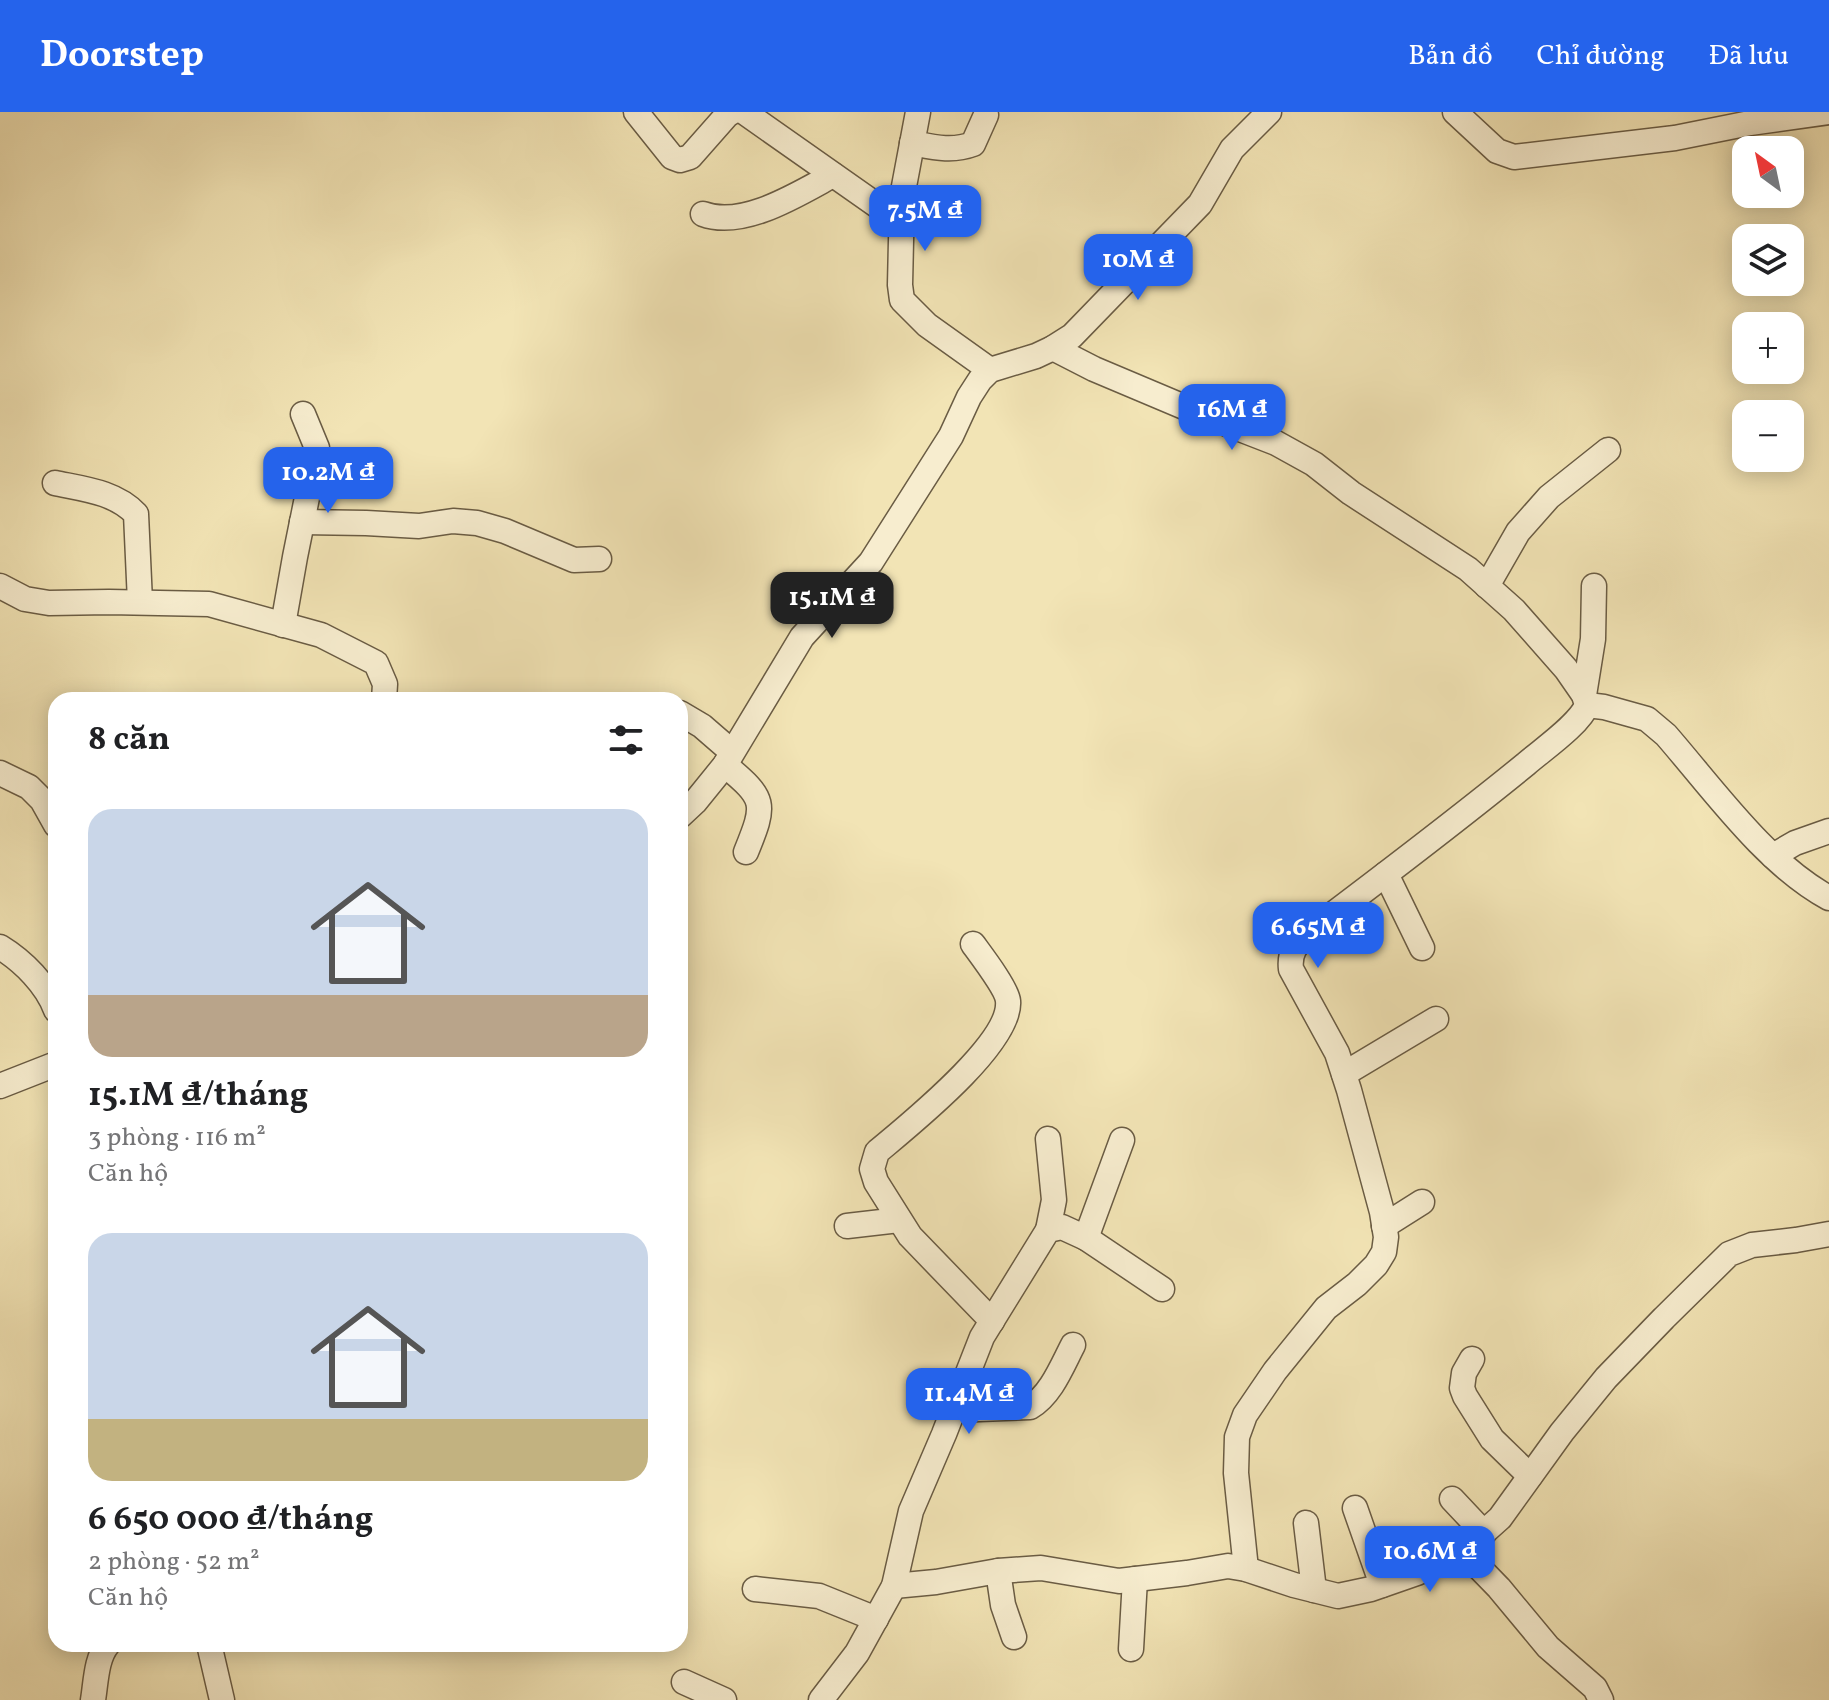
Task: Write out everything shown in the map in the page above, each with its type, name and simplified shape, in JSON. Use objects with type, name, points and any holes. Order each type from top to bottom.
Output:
[{"type":"street","points":[[636,112],[672,157],[680,160],[690,157],[732,112]]},
{"type":"street","points":[[744,112],[902,223]]},
{"type":"street","points":[[918,112],[902,197],[902,300],[927,325],[990,370]]},
{"type":"street","points":[[688,809],[728,759],[802,637],[871,562],[951,436],[980,380],[990,370],[1036,356],[1072,336],[1200,204],[1232,149],[1269,112]]},
{"type":"street","points":[[1455,112],[1497,151],[1514,157],[1675,138],[1750,117],[1829,112]]},
{"type":"street","points":[[912,143],[961,149],[973,144],[986,115]]},
{"type":"street","points":[[703,214],[712,218],[739,217],[798,194],[833,175]]},
{"type":"street","points":[[1053,348],[1094,369],[1276,443],[1314,464],[1363,501],[1468,569],[1514,610],[1566,669],[1586,700],[1647,719],[1666,735],[1773,856],[1829,898]]},
{"type":"street","points":[[283,625],[317,448],[303,414]]},
{"type":"street","points":[[1487,586],[1518,532],[1549,497],[1608,450]]},
{"type":"street","points":[[55,483],[107,495],[126,504],[136,514],[140,602]]},
{"type":"street","points":[[302,522],[419,526],[453,521],[477,523],[505,531],[574,560],[599,559]]},
{"type":"street","points":[[0,586],[25,599],[49,603],[209,604],[321,635],[376,663],[385,684],[384,692]]},
{"type":"street","points":[[1246,1569],[1236,1473],[1237,1437],[1245,1415],[1326,1308],[1376,1265],[1384,1252],[1386,1237],[1337,1053],[1291,969],[1290,958],[1294,947],[1308,933],[1472,808],[1584,714],[1593,639],[1594,586]]},
{"type":"street","points":[[688,718],[702,726],[755,794],[759,820],[746,852]]},
{"type":"street","points":[[0,773],[29,787],[48,811]]},
{"type":"street","points":[[1773,856],[1795,843],[1829,831]]},
{"type":"street","points":[[1386,874],[1422,948]]},
{"type":"street","points":[[973,944],[1008,997],[1008,1012],[986,1049],[960,1078],[877,1152],[872,1169],[876,1182],[910,1236],[992,1321]]},
{"type":"street","points":[[0,947],[27,969],[48,993]]},
{"type":"street","points":[[1344,1074],[1436,1019]]},
{"type":"street","points":[[0,1086],[48,1067]]},
{"type":"street","points":[[821,1700],[857,1653],[894,1586],[911,1511],[982,1337],[1048,1230],[1054,1200],[1048,1139]]},
{"type":"street","points":[[1086,1238],[1122,1140]]},
{"type":"street","points":[[1384,1226],[1422,1202]]},
{"type":"street","points":[[847,1226],[899,1220]]},
{"type":"street","points":[[1048,1230],[1062,1227],[1086,1238],[1162,1289]]},
{"type":"street","points":[[894,1586],[1041,1568],[1119,1581],[1228,1566],[1338,1596],[1417,1573],[1463,1551],[1500,1518],[1562,1432],[1606,1378],[1729,1254],[1752,1245],[1829,1234]]},
{"type":"street","points":[[954,1410],[1030,1407],[1045,1394],[1073,1345]]},
{"type":"street","points":[[1472,1359],[1464,1373],[1462,1388],[1465,1396],[1492,1439],[1530,1476]]},
{"type":"street","points":[[1452,1499],[1484,1533]]},
{"type":"street","points":[[1355,1508],[1382,1585]]},
{"type":"street","points":[[1306,1523],[1314,1590]]},
{"type":"street","points":[[1463,1551],[1499,1588],[1548,1647],[1595,1688],[1601,1700]]},
{"type":"street","points":[[998,1571],[1003,1605],[1014,1637]]},
{"type":"street","points":[[1131,1649],[1135,1579]]},
{"type":"street","points":[[755,1589],[819,1596],[876,1619]]},
{"type":"street","points":[[93,1700],[102,1652]]},
{"type":"street","points":[[211,1652],[222,1700]]},
{"type":"street","points":[[684,1682],[724,1700]]}]
